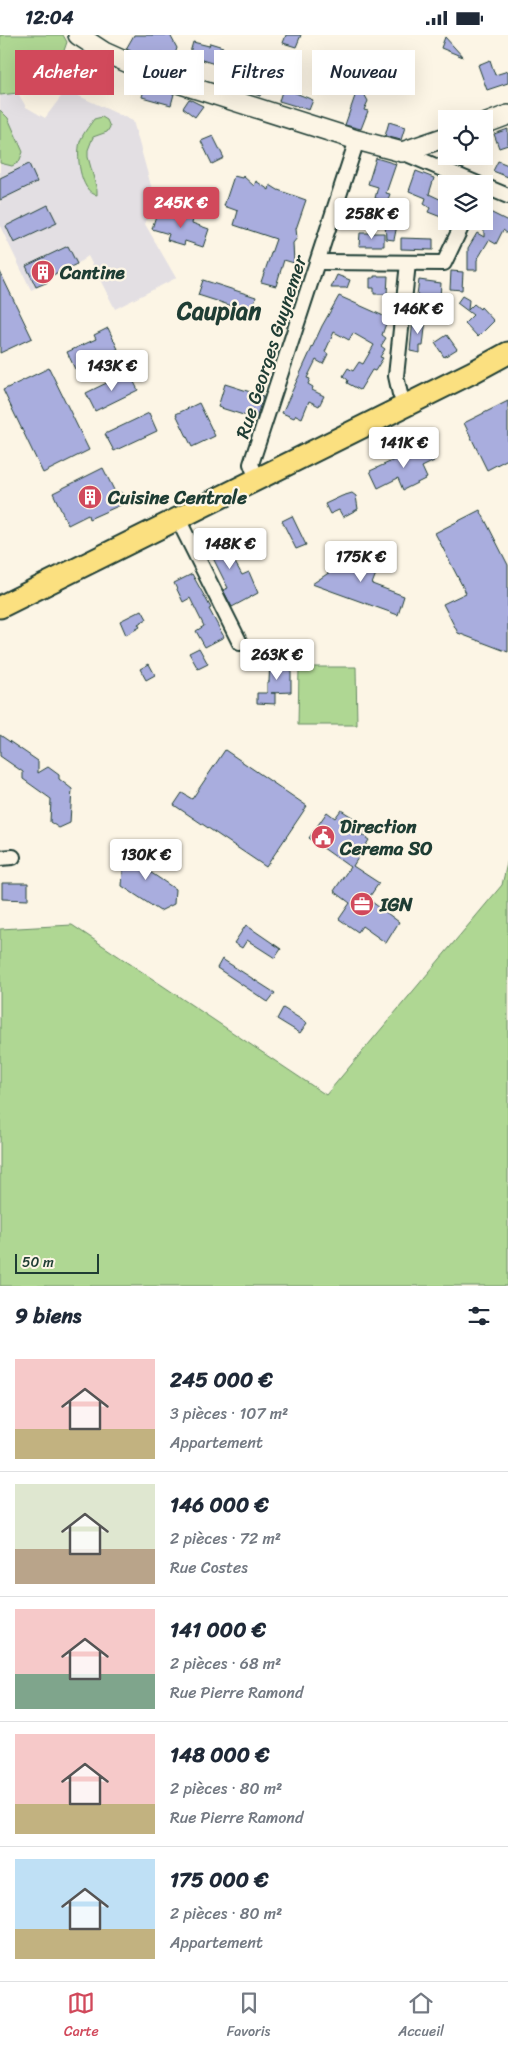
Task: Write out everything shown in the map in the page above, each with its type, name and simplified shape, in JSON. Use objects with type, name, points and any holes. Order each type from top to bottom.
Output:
[{"type":"main road","points":[[0,607],[508,353]]},
{"type":"street","points":[[78,35],[104,52],[162,78],[402,152],[457,175]]},
{"type":"street","points":[[493,121],[508,115]]},
{"type":"street","name":"Rue Georges Guynemer","points":[[257,479],[251,464],[358,140]]},
{"type":"street","points":[[402,152],[438,140]]},
{"type":"street","points":[[493,190],[508,196]]},
{"type":"street","points":[[319,262],[444,263],[460,230]]},
{"type":"street","points":[[406,405],[400,394],[396,376],[408,263]]},
{"type":"street","points":[[178,519],[240,643]]},
{"type":"shaded area","points":[[15,93],[15,95],[19,95],[26,107],[45,118],[62,95],[77,95],[133,121],[155,200],[145,224],[176,278],[115,309],[88,256],[77,264],[47,278],[48,282],[31,290],[0,226],[0,95]]},
{"type":"green space","points":[[0,35],[63,35],[67,42],[64,50],[15,50],[15,93],[0,95]]},
{"type":"green space","points":[[0,110],[8,118],[23,152],[19,162],[12,166],[0,163]]},
{"type":"green space","points":[[102,117],[107,120],[110,127],[107,132],[93,137],[88,150],[97,195],[91,193],[83,180],[80,171],[79,145],[85,131],[94,119]]},
{"type":"green space","points":[[299,667],[356,667],[357,725],[298,725]]},
{"type":"green space","points":[[508,859],[508,1286],[0,1286],[0,929],[72,925],[326,1095],[502,885]]},
{"type":"building","points":[[134,35],[170,35],[177,48],[176,50],[126,49]]},
{"type":"building","points":[[286,35],[301,35],[296,47],[283,43]]},
{"type":"building","points":[[445,37],[463,57],[441,48]]},
{"type":"building","points":[[193,42],[209,46],[210,43],[223,47],[222,50],[214,50],[214,64],[204,61],[204,50],[191,50]]},
{"type":"building","points":[[490,60],[495,75],[508,71],[508,83],[487,90],[478,65]]},
{"type":"building","points":[[143,95],[174,95],[171,105],[142,97]]},
{"type":"building","points":[[281,95],[300,95],[313,100],[309,110],[279,101]]},
{"type":"building","points":[[365,95],[368,101],[364,110],[368,111],[361,129],[345,125],[355,96]]},
{"type":"building","points":[[189,99],[203,106],[195,117],[183,108]]},
{"type":"building","points":[[389,122],[405,127],[401,140],[385,136]]},
{"type":"building","points":[[508,129],[508,145],[499,148],[494,134]]},
{"type":"building","points":[[213,136],[224,158],[212,164],[201,141]]},
{"type":"building","points":[[376,158],[396,164],[386,193],[390,194],[387,202],[375,198],[378,187],[368,184]]},
{"type":"building","points":[[498,161],[508,165],[508,177],[493,171]]},
{"type":"building","points":[[29,164],[37,182],[0,200],[0,178]]},
{"type":"building","points":[[416,171],[434,178],[429,194],[438,198],[438,216],[428,212],[430,208],[424,204],[426,198],[409,191]]},
{"type":"building","points":[[234,176],[242,178],[243,176],[254,186],[256,181],[269,190],[270,185],[278,190],[306,200],[296,229],[297,238],[293,243],[294,263],[284,260],[276,286],[261,282],[276,239],[234,225],[238,211],[224,206]]},
{"type":"building","points":[[48,205],[57,223],[14,243],[6,226]]},
{"type":"building","points":[[177,211],[194,217],[192,223],[209,229],[203,247],[185,241],[184,245],[167,240],[169,234],[152,229],[157,212],[175,218]]},
{"type":"building","points":[[493,214],[508,221],[508,234],[503,230],[496,244],[489,240],[477,260],[477,270],[468,270],[468,248],[477,233],[484,237],[484,230],[493,230]]},
{"type":"building","points":[[385,222],[397,225],[394,240],[386,239]]},
{"type":"building","points":[[360,233],[384,233],[384,246],[359,246]]},
{"type":"building","points":[[401,238],[433,239],[433,250],[401,249]]},
{"type":"building","name":"Cantine","points":[[68,246],[77,264],[46,278],[48,282],[36,287],[26,266]]},
{"type":"building","points":[[451,271],[463,272],[462,290],[450,289]]},
{"type":"building","points":[[0,272],[32,338],[0,353]]},
{"type":"building","points":[[337,275],[350,280],[347,288],[331,288]]},
{"type":"building","points":[[374,276],[388,276],[387,294],[374,294],[374,288],[370,288],[370,278],[374,278]]},
{"type":"building","points":[[203,280],[256,297],[251,312],[198,295]]},
{"type":"building","points":[[419,280],[441,283],[440,298],[417,295]]},
{"type":"building","points":[[339,296],[388,318],[382,335],[386,338],[381,346],[385,349],[380,357],[383,358],[375,371],[372,370],[360,390],[347,383],[348,380],[343,376],[348,368],[353,371],[359,362],[363,364],[374,345],[353,333],[349,340],[334,332],[325,352],[328,354],[323,364],[316,360],[307,378],[310,379],[308,384],[313,387],[312,390],[324,396],[319,406],[309,401],[302,418],[296,415],[294,418],[282,413],[322,326]]},
{"type":"building","points":[[462,296],[469,300],[468,310],[474,304],[480,309],[481,307],[494,321],[478,337],[465,323],[473,315],[457,303]]},
{"type":"building","points":[[413,319],[426,319],[423,346],[420,346],[420,353],[410,351]]},
{"type":"building","points":[[108,328],[118,349],[75,369],[67,352],[96,339],[94,335]]},
{"type":"building","points":[[447,335],[457,349],[444,357],[435,343]]},
{"type":"building","points":[[49,368],[89,450],[43,473],[3,390]]},
{"type":"building","points":[[129,372],[138,390],[95,411],[86,393]]},
{"type":"building","points":[[225,384],[263,396],[256,419],[218,407]]},
{"type":"building","points":[[508,401],[508,459],[487,470],[464,423]]},
{"type":"building","points":[[199,403],[215,436],[192,447],[176,414]]},
{"type":"building","points":[[149,413],[157,431],[114,451],[105,434]]},
{"type":"building","points":[[427,445],[434,461],[422,467],[427,478],[403,490],[398,478],[378,488],[370,471]]},
{"type":"building","name":"Cuisine Centrale","points":[[103,468],[115,492],[120,492],[124,495],[125,503],[89,519],[88,515],[68,525],[53,493]]},
{"type":"building","points":[[352,493],[356,496],[358,509],[343,517],[339,510],[330,514],[325,504]]},
{"type":"building","points":[[480,510],[508,565],[508,652],[458,633],[443,604],[466,593],[435,533]]},
{"type":"building","points":[[292,516],[306,545],[296,549],[282,521]]},
{"type":"building","points":[[227,531],[234,545],[230,547],[234,554],[231,555],[242,575],[249,572],[258,593],[232,607],[223,590],[228,588],[212,556],[209,557],[203,543]]},
{"type":"building","points":[[366,548],[379,566],[372,584],[404,596],[398,615],[312,584]]},
{"type":"building","points":[[192,574],[211,608],[209,609],[224,637],[205,647],[196,631],[204,626],[190,598],[183,602],[174,583]]},
{"type":"building","points":[[142,610],[147,619],[138,624],[140,627],[126,635],[120,621]]},
{"type":"building","points":[[199,648],[208,664],[198,669],[189,653]]},
{"type":"building","points":[[270,659],[291,659],[291,692],[271,693],[275,693],[275,704],[257,703],[257,693],[267,693]]},
{"type":"building","points":[[149,664],[155,675],[146,680],[140,669]]},
{"type":"building","points":[[0,735],[38,761],[38,773],[48,767],[59,775],[59,779],[72,789],[70,823],[59,828],[50,822],[51,799],[23,779],[23,772],[0,756]]},
{"type":"building","points":[[225,750],[307,806],[266,867],[174,805],[182,793],[192,799]]},
{"type":"building","points":[[341,810],[368,827],[362,835],[369,840],[353,866],[379,883],[368,899],[399,922],[386,943],[362,926],[358,932],[339,919],[350,903],[334,891],[350,867],[309,838],[327,812],[335,818]]},
{"type":"building","points":[[138,848],[151,857],[150,872],[175,889],[174,904],[160,911],[122,886],[124,855]]},
{"type":"building","points":[[2,883],[28,883],[28,900],[2,899]]},
{"type":"building","points":[[246,925],[281,949],[275,958],[247,940],[242,948],[234,943]]},
{"type":"building","points":[[222,959],[275,993],[268,1002],[217,968]]},
{"type":"building","points":[[283,1008],[307,1023],[300,1033],[277,1019]]},
{"type":"place","name":"Cantine","points":[[43,272]]},
{"type":"place","name":"Cuisine Centrale","points":[[90,497]]},
{"type":"place","name":"Direction Cerema SO","points":[[323,837]]},
{"type":"place","name":"IGN","points":[[362,904]]},
{"type":"district","name":"Caupian","points":[[219,311]]}]
